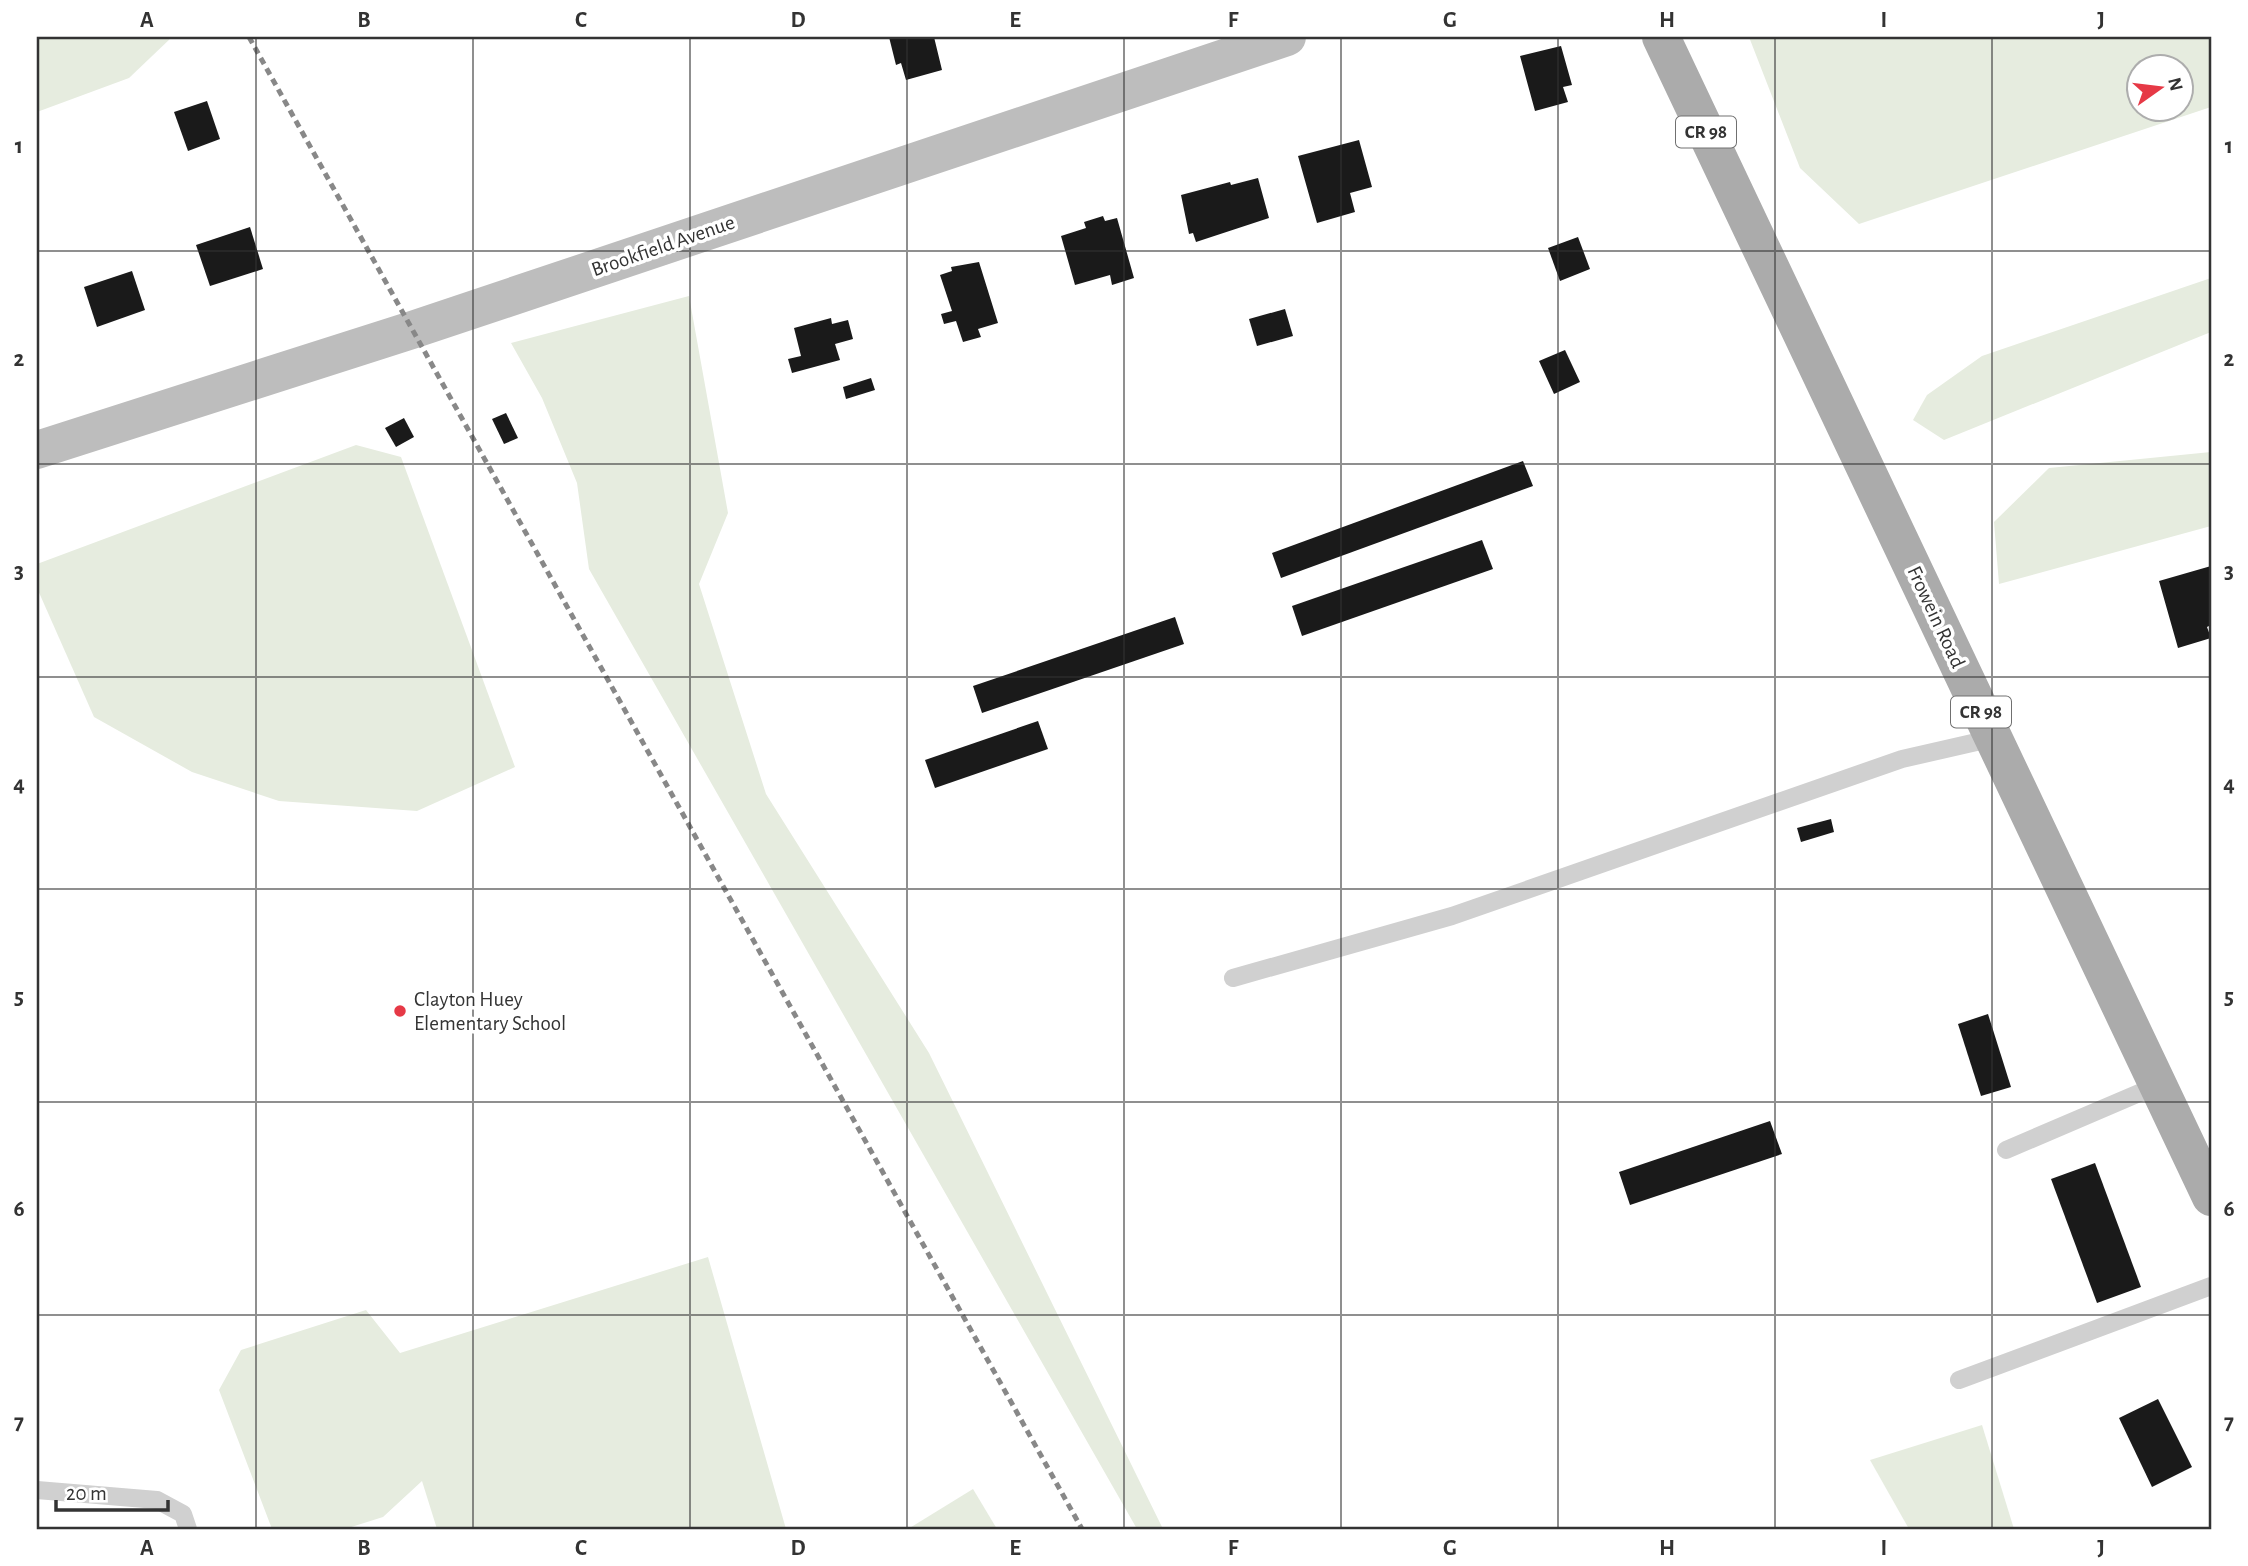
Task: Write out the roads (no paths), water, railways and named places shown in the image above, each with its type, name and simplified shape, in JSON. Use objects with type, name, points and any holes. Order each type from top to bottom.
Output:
[{"type":"main road","name":"Brookfield Avenue","points":[[37,450],[412,330],[1287,37]]},
{"type":"main road","name":"Frowein Road","points":[[1661,37],[2211,1196]]},
{"type":"lane","points":[[1233,978],[1452,916],[1902,759],[1994,738]]},
{"type":"lane","points":[[2006,1150],[2158,1085]]},
{"type":"lane","points":[[1959,1380],[2211,1286]]},
{"type":"lane","points":[[37,1490],[157,1500],[183,1514],[188,1529]]},
{"type":"railway","points":[[249,37],[1082,1529]]},
{"type":"place","name":"Clayton Huey Elementary School","points":[[400,1011]]}]
